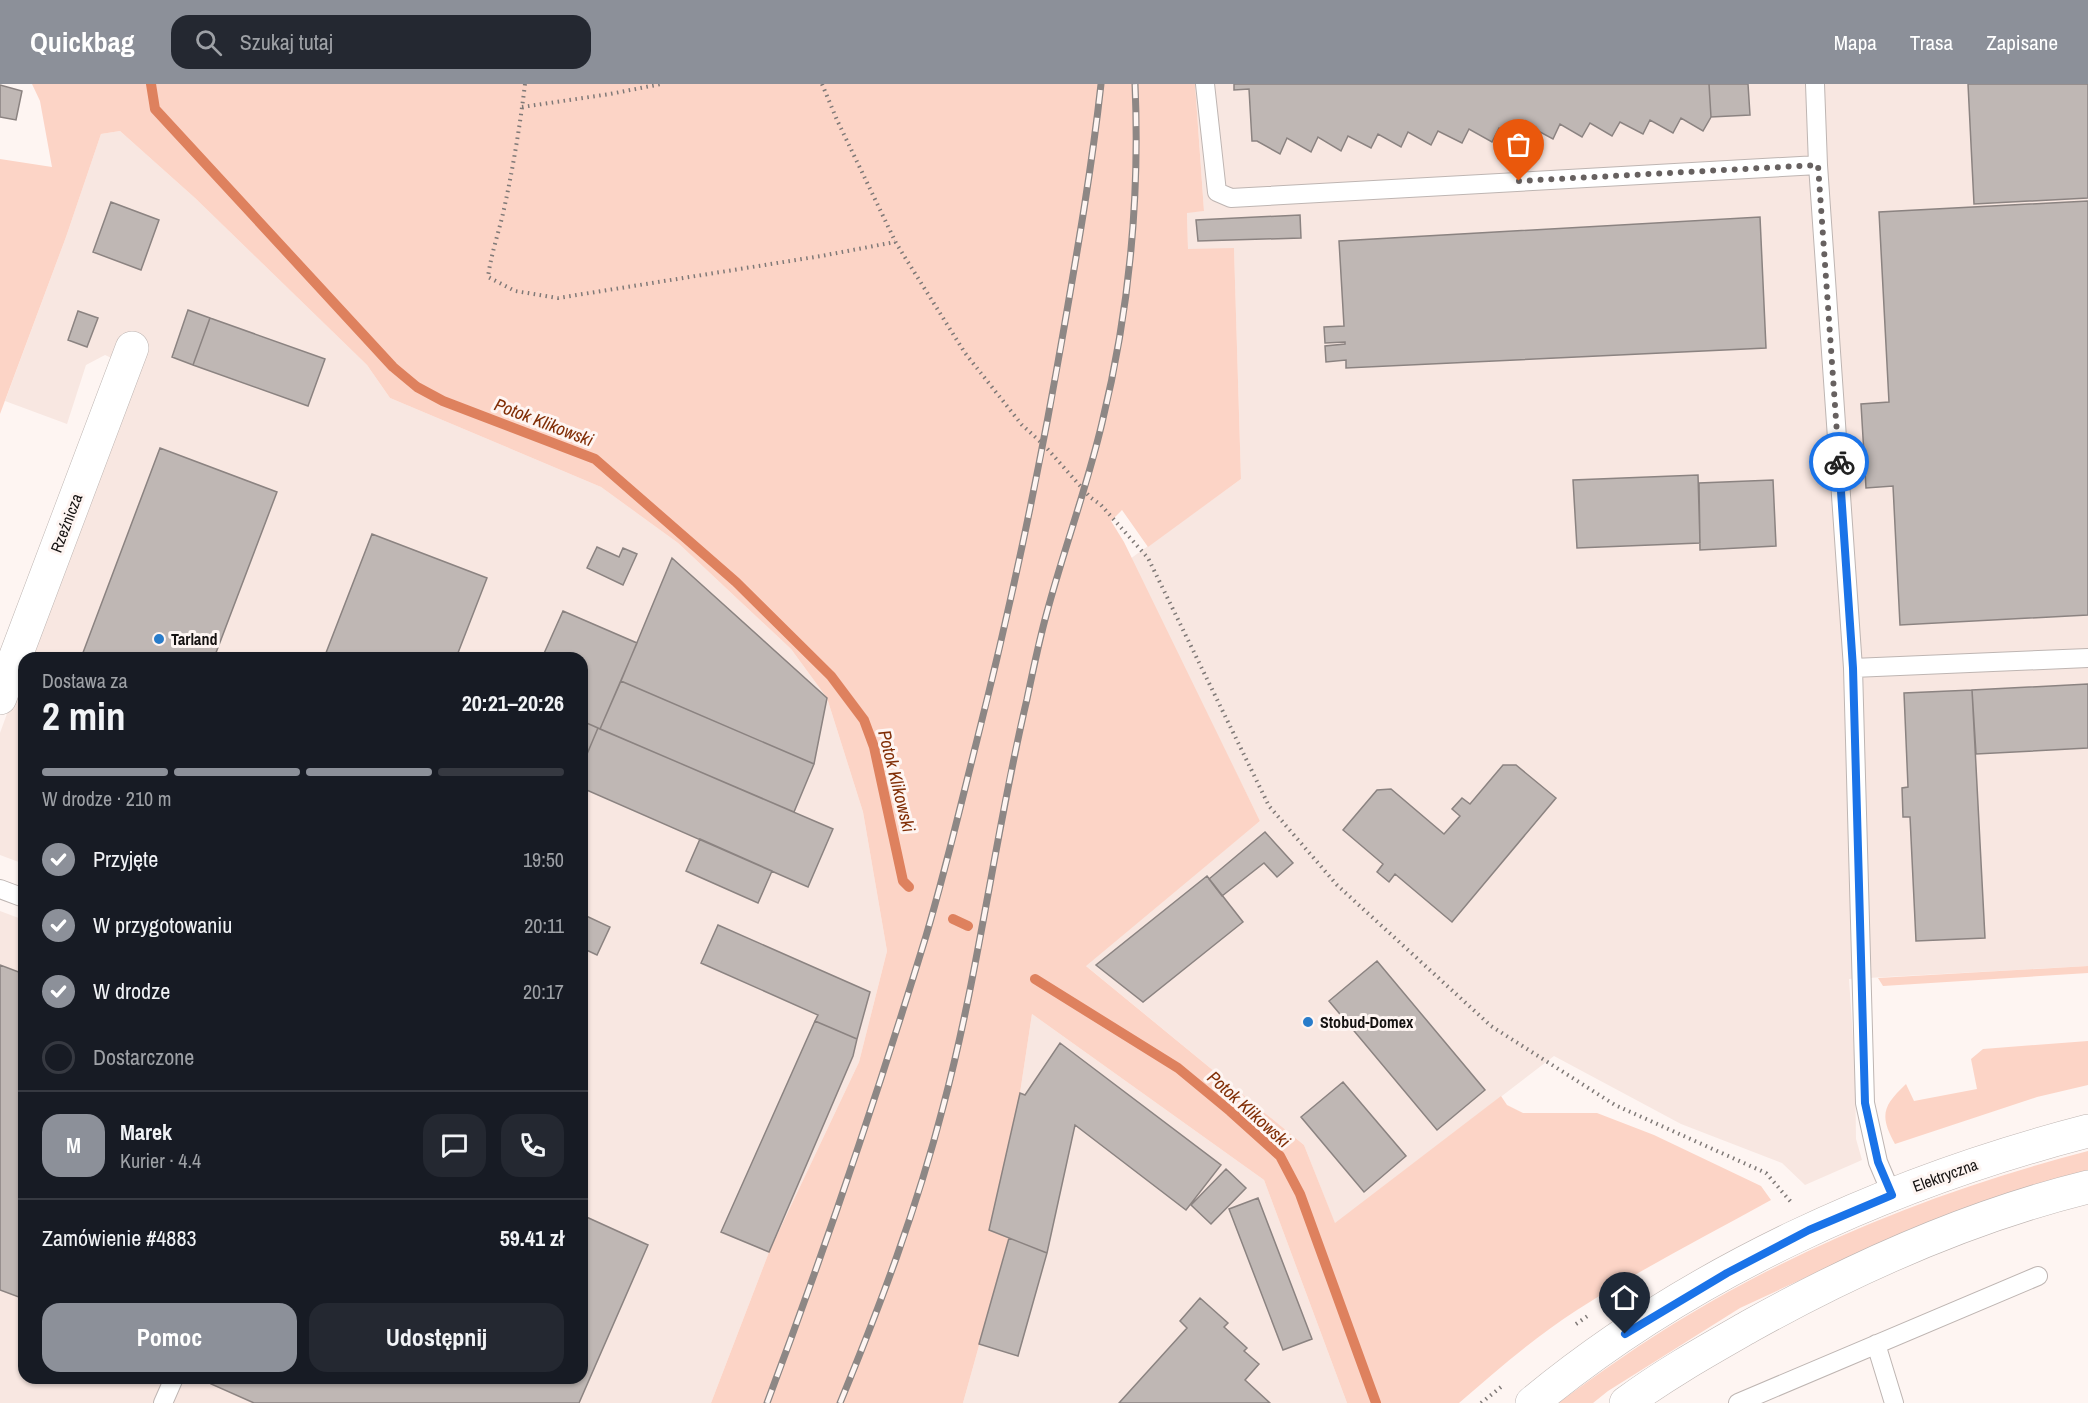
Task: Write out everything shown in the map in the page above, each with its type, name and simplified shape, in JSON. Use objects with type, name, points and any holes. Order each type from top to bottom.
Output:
[{"type":"main road","name":"Rzeźnicza","points":[[0,698],[132,348]]},
{"type":"main road","name":"Elektryczna","points":[[1532,1403],[1587,1360],[1645,1321],[1727,1273],[1809,1230],[1892,1195],[2001,1154],[2088,1131]]},
{"type":"main road","points":[[1626,1403],[1646,1388],[1725,1340],[1861,1269],[1966,1225],[2062,1193],[2088,1187]]},
{"type":"lane","points":[[1205,84],[1217,192],[1231,198],[1818,165]]},
{"type":"lane","points":[[1815,84],[1818,165],[1853,668],[1865,1103],[1878,1162],[1892,1195]]},
{"type":"lane","points":[[1853,668],[2088,658]]},
{"type":"lane","points":[[0,889],[18,896]]},
{"type":"lane","points":[[1738,1403],[2038,1276]]},
{"type":"lane","points":[[1876,1344],[1894,1403]]},
{"type":"lane","points":[[163,1403],[171,1384]]},
{"type":"path","points":[[525,84],[517,143],[504,211],[489,263],[488,278],[515,291],[558,298],[895,242]]},
{"type":"path","points":[[522,107],[661,84]]},
{"type":"path","points":[[822,84],[895,242],[965,352],[1022,425],[1044,445],[1090,497],[1101,505],[1148,558],[1269,806],[1337,885],[1491,1026],[1615,1105],[1766,1173],[1791,1202],[1809,1230]]},
{"type":"shaded area","points":[[32,84],[1195,84],[1204,211],[1187,213],[1188,249],[1234,248],[1241,479],[1148,547],[1122,510],[1111,521],[1124,542],[1260,821],[1086,966],[1304,1145],[1335,1223],[1501,1096],[1507,1105],[1523,1113],[1597,1113],[1654,1135],[1761,1186],[1771,1200],[1648,1267],[1561,1320],[1459,1403],[1347,1403],[1264,1180],[1032,1014],[1020,1093],[989,1230],[1009,1238],[963,1403],[711,1403],[769,1252],[859,1062],[887,951],[863,812],[827,698],[791,649],[678,543],[601,487],[390,398],[367,365],[195,198],[120,131],[101,134],[66,237],[0,414],[0,159],[52,167],[40,101]]},
{"type":"shaded area","points":[[1195,84],[2088,84],[2088,966],[1849,979],[1855,1068],[1856,1139],[1862,1160],[1805,1185],[1782,1163],[1681,1124],[1554,1056],[1335,1224],[1304,1145],[1085,965],[1260,821],[1130,559],[1241,479],[1234,249],[1188,249],[1187,212],[1204,211]]},
{"type":"shaded area","points":[[120,131],[195,198],[367,365],[390,398],[601,487],[678,543],[791,649],[827,698],[863,812],[887,951],[859,1062],[769,1252],[711,1403],[0,1403],[0,911],[18,918],[18,1384],[588,1384],[588,652],[29,652],[133,368],[105,355],[86,365],[67,424],[5,401],[66,237],[101,134]]},
{"type":"shaded area","points":[[18,684],[18,862],[0,855],[0,733]]},
{"type":"shaded area","points":[[2088,966],[2088,973],[1883,986],[1878,978]]},
{"type":"shaded area","points":[[1032,1014],[1264,1180],[1347,1403],[963,1403],[1009,1238],[989,1230],[1020,1093]]},
{"type":"shaded area","points":[[2088,1041],[2088,1085],[2037,1097],[1895,1144],[1885,1118],[1886,1111],[1892,1099],[1906,1084],[1914,1101],[1977,1089],[1971,1059],[1983,1049]]},
{"type":"shaded area","points":[[2088,1151],[2088,1170],[1910,1229],[1740,1308],[1608,1391],[1593,1403],[1558,1403],[1673,1324],[1737,1287],[1833,1239],[1984,1181]]},
{"type":"building","points":[[1234,84],[1709,84],[1711,117],[1703,131],[1681,118],[1673,133],[1650,120],[1643,134],[1620,122],[1612,136],[1590,123],[1582,137],[1560,124],[1553,139],[1529,126],[1522,140],[1499,128],[1492,142],[1469,129],[1462,143],[1438,131],[1431,145],[1408,132],[1401,147],[1378,134],[1371,148],[1348,136],[1341,151],[1318,137],[1311,152],[1287,138],[1280,154],[1257,141],[1252,141],[1249,89],[1234,90]]},
{"type":"building","points":[[1709,84],[1748,84],[1750,115],[1711,117]]},
{"type":"building","points":[[1968,84],[2088,84],[2088,198],[1974,204]]},
{"type":"building","points":[[0,85],[22,91],[16,120],[0,117]]},
{"type":"building","points":[[2088,201],[2088,615],[1900,625],[1893,486],[1866,488],[1861,404],[1889,402],[1879,212]]},
{"type":"building","points":[[111,202],[159,220],[141,270],[93,252]]},
{"type":"building","points":[[1300,215],[1301,238],[1198,241],[1196,220]]},
{"type":"building","points":[[1760,217],[1766,348],[1346,368],[1346,360],[1326,362],[1325,346],[1345,344],[1345,342],[1325,343],[1324,327],[1344,326],[1339,241]]},
{"type":"building","points":[[188,310],[210,318],[193,365],[172,357]]},
{"type":"building","points":[[78,311],[98,318],[87,347],[68,340]]},
{"type":"building","points":[[210,318],[325,359],[308,406],[193,365]]},
{"type":"building","points":[[160,448],[277,492],[216,652],[83,652]]},
{"type":"building","points":[[1698,475],[1700,543],[1577,548],[1573,480]]},
{"type":"building","points":[[1773,480],[1776,546],[1700,550],[1699,483]]},
{"type":"building","points":[[372,534],[487,578],[458,652],[326,652]]},
{"type":"building","points":[[597,547],[619,557],[623,548],[637,554],[623,585],[587,568]]},
{"type":"building","points":[[672,558],[827,698],[814,764],[621,681]]},
{"type":"building","points":[[563,611],[637,643],[600,729],[588,724],[588,652],[545,652]]},
{"type":"building","points":[[621,681],[814,764],[794,812],[600,729]]},
{"type":"building","points":[[2088,684],[2088,748],[1976,754],[1972,690]]},
{"type":"building","points":[[1972,690],[1985,938],[1916,941],[1910,817],[1903,817],[1902,788],[1908,787],[1904,693]]},
{"type":"building","points":[[588,724],[598,728],[588,752]]},
{"type":"building","points":[[598,728],[833,829],[808,887],[588,791],[588,752]]},
{"type":"building","points":[[1503,765],[1516,765],[1556,798],[1452,922],[1395,874],[1389,882],[1377,872],[1383,864],[1343,830],[1377,790],[1391,789],[1444,834],[1460,816],[1452,809],[1462,798],[1470,804]]},
{"type":"building","points":[[1265,832],[1293,863],[1277,877],[1264,863],[1222,896],[1209,879]]},
{"type":"building","points":[[700,839],[772,871],[758,903],[686,871]]},
{"type":"building","points":[[1207,876],[1243,922],[1143,1002],[1096,965]]},
{"type":"building","points":[[588,917],[610,927],[597,955],[588,951]]},
{"type":"building","points":[[718,925],[870,992],[857,1039],[815,1021],[818,1015],[701,963]]},
{"type":"building","points":[[1377,961],[1485,1090],[1437,1130],[1329,1001]]},
{"type":"building","points":[[0,965],[18,972],[18,1297],[0,1290]]},
{"type":"building","points":[[815,1021],[857,1039],[853,1056],[769,1252],[721,1232]]},
{"type":"building","points":[[1060,1043],[1221,1165],[1186,1210],[1075,1125],[1047,1253],[989,1230],[1020,1093],[1025,1095]]},
{"type":"building","points":[[1343,1082],[1406,1156],[1364,1192],[1301,1117]]},
{"type":"building","points":[[1226,1169],[1246,1188],[1211,1224],[1191,1205]]},
{"type":"building","points":[[1258,1198],[1312,1339],[1283,1350],[1229,1209]]},
{"type":"building","points":[[588,1218],[648,1245],[588,1382]]},
{"type":"building","points":[[1009,1238],[1047,1253],[1018,1356],[979,1344]]},
{"type":"building","points":[[1200,1298],[1228,1323],[1224,1327],[1247,1348],[1244,1351],[1259,1364],[1245,1380],[1270,1403],[1119,1403],[1187,1328],[1180,1321]]},
{"type":"building","points":[[211,1384],[587,1384],[579,1403],[254,1403]]},
{"type":"waterway","name":"Potok Klikowski","points":[[151,84],[155,109],[393,367],[417,387],[443,401],[595,459],[736,582],[831,676],[864,720],[874,747],[903,881],[909,887]]},
{"type":"waterway","name":"Potok Klikowski","points":[[953,919],[968,926]]},
{"type":"waterway","name":"Potok Klikowski","points":[[1035,979],[1178,1068],[1280,1156],[1300,1194],[1376,1403]]},
{"type":"railway","points":[[767,1403],[810,1287],[870,1112],[940,888],[1001,640],[1035,485],[1079,237],[1101,84]]},
{"type":"railway","points":[[840,1403],[897,1256],[933,1145],[967,1005],[1005,801],[1039,645],[1096,447],[1111,381],[1126,297],[1134,212],[1135,84]]},
{"type":"way so far","points":[[1519,181],[1818,165],[1839,462]]},
{"type":"place","name":"Tarland","points":[[159,639]]},
{"type":"place","name":"Stobud-Domex","points":[[1308,1022]]},
{"type":"route","points":[[1625,1334],[1727,1273],[1809,1230],[1892,1195],[1878,1162],[1865,1103],[1853,668],[1839,462]]}]
